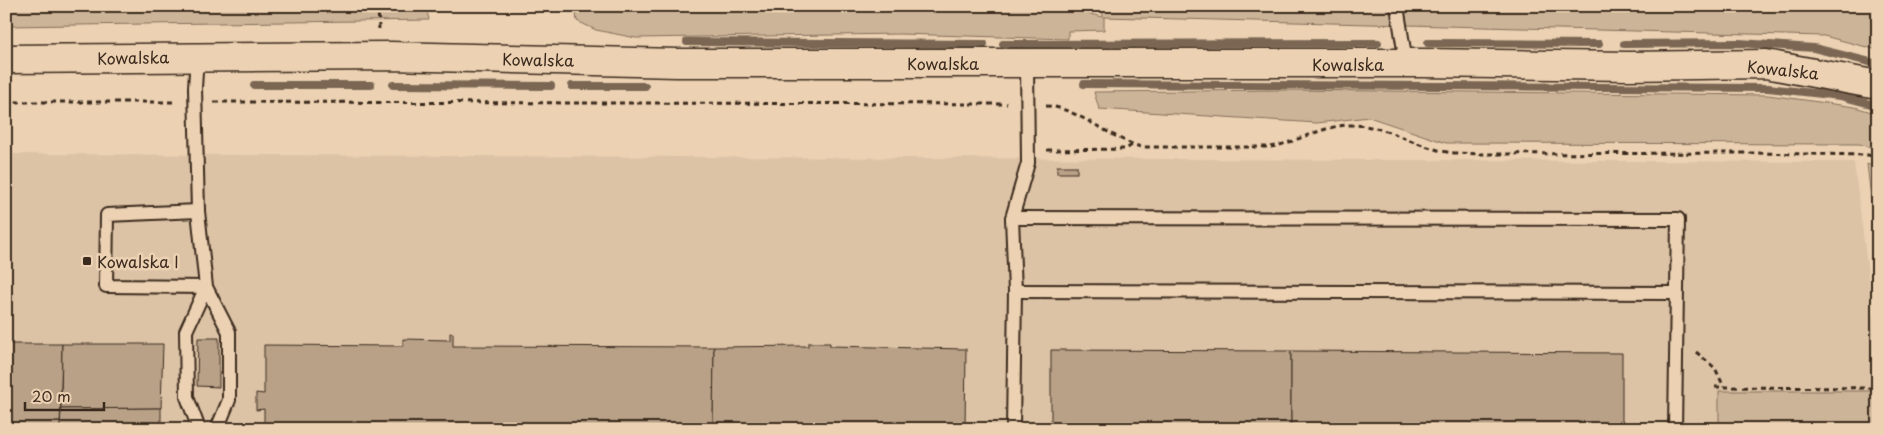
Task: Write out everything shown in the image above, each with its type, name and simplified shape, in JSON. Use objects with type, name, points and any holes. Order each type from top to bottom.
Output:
[{"type":"street","name":"Kowalska","points":[[6,59],[197,56],[390,56],[677,63],[1406,63],[1629,66],[1766,64],[1878,85]]},
{"type":"lane","points":[[1397,6],[1406,63]]},
{"type":"lane","points":[[197,56],[195,88],[198,211],[206,287],[229,332],[229,400],[217,429]]},
{"type":"lane","points":[[1013,429],[1015,291],[1012,218],[1028,163],[1027,63]]},
{"type":"lane","points":[[198,211],[107,214],[106,286],[206,287]]},
{"type":"lane","points":[[1012,218],[1678,219],[1675,429]]},
{"type":"lane","points":[[199,429],[187,397],[186,331],[206,287]]},
{"type":"lane","points":[[1015,291],[1676,293]]},
{"type":"path","points":[[6,102],[166,102]]},
{"type":"path","points":[[219,102],[1004,104]]},
{"type":"path","points":[[1043,106],[1052,106],[1072,113],[1124,142],[1141,147],[1271,147],[1292,143],[1323,130],[1349,125],[1374,127],[1439,151],[1480,154],[1751,152],[1868,155],[1878,158]]},
{"type":"path","points":[[1028,150],[1106,150],[1126,149],[1133,145]]},
{"type":"path","points":[[1675,345],[1689,348],[1704,357],[1715,368],[1724,387]]},
{"type":"path","points":[[1715,387],[1878,388]]},
{"type":"shaded area","points":[[6,6],[426,6],[429,20],[6,26]]},
{"type":"shaded area","points":[[575,6],[1071,6],[1077,11],[1103,17],[1102,6],[1878,6],[1878,50],[1824,36],[1104,17],[1104,30],[1068,31],[1068,39],[900,34],[636,38],[596,30],[577,21]]},
{"type":"shaded area","points":[[1281,90],[1768,95],[1855,107],[1878,114],[1878,149],[1859,144],[1446,143],[1369,117],[1317,123],[1099,109],[1094,92]]},
{"type":"shaded area","points":[[6,154],[1854,162],[1878,353],[1878,429],[6,429]]},
{"type":"shaded area","points":[[1867,164],[1878,168],[1878,259]]},
{"type":"shaded area","points":[[1719,391],[1878,391],[1878,429],[1719,429]]},
{"type":"building","points":[[1057,166],[1077,166],[1077,173],[1057,173]]},
{"type":"building","points":[[450,333],[453,333],[453,346],[714,347],[713,429],[264,429],[264,409],[256,410],[256,393],[264,394],[264,345],[403,346],[403,339],[450,340]]},
{"type":"building","points":[[198,338],[219,338],[219,387],[197,386]]},
{"type":"building","points":[[808,343],[830,343],[830,346],[966,349],[965,429],[713,429],[714,347],[808,346]]},
{"type":"building","points":[[6,344],[62,344],[60,429],[6,429]]},
{"type":"building","points":[[62,344],[163,344],[161,408],[61,409]]},
{"type":"building","points":[[1051,350],[1291,351],[1291,429],[1051,429]]},
{"type":"building","points":[[1291,351],[1622,353],[1622,429],[1291,429]]},
{"type":"building","points":[[161,408],[161,429],[60,429],[61,409]]},
{"type":"waterway","points":[[687,42],[984,44]]},
{"type":"waterway","points":[[1003,44],[1378,43]]},
{"type":"waterway","points":[[1428,43],[1599,44]]},
{"type":"waterway","points":[[1624,44],[1739,43],[1814,48],[1878,64]]},
{"type":"waterway","points":[[1084,84],[1768,88],[1840,96],[1878,106]]},
{"type":"waterway","points":[[254,85],[371,85]]},
{"type":"waterway","points":[[393,85],[551,86]]},
{"type":"waterway","points":[[572,86],[645,86]]},
{"type":"place","name":"Kowalska I","points":[[87,261]]}]
